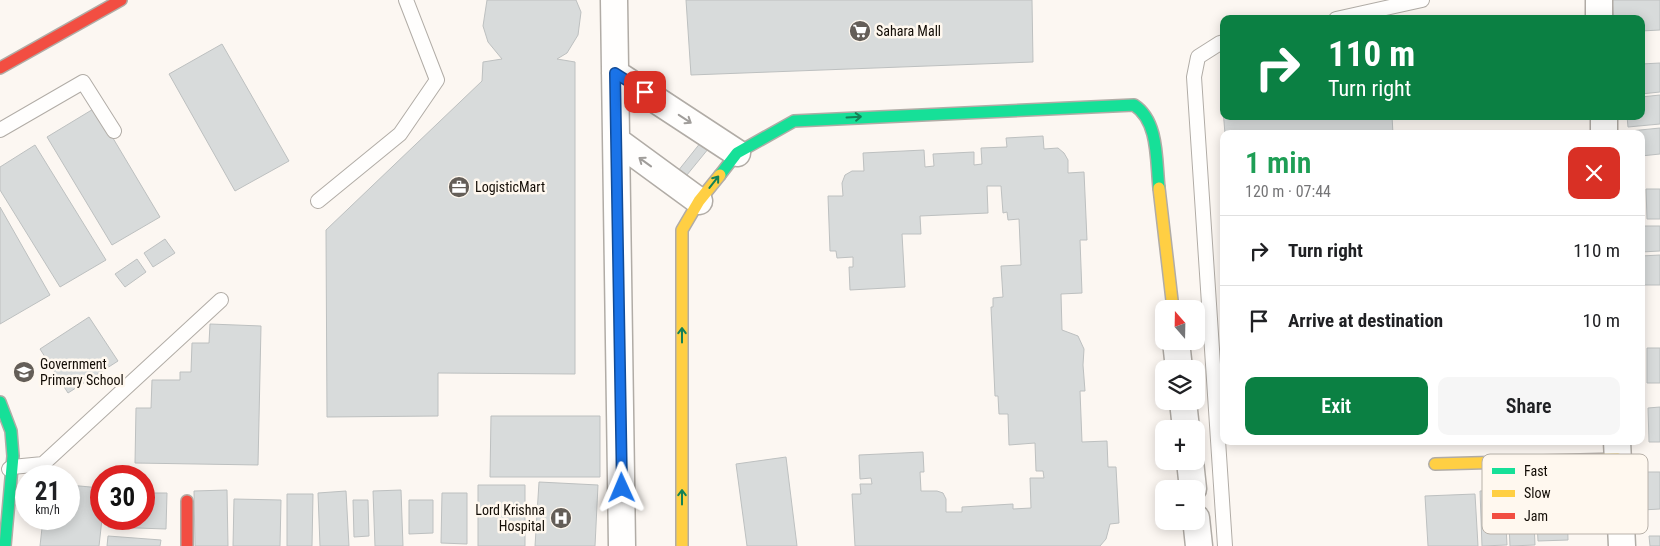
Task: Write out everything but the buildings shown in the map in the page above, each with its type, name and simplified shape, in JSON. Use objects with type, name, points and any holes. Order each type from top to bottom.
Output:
[{"type":"street","points":[[0,68],[120,0]]},
{"type":"street","points":[[614,0],[622,546]]},
{"type":"street","points":[[1599,0],[1600,15]]},
{"type":"street","points":[[615,73],[737,153]]},
{"type":"street","points":[[682,546],[682,230],[699,201],[737,153],[794,121],[1134,105],[1142,109],[1149,118],[1152,128],[1172,300]]},
{"type":"street","points":[[617,142],[699,201]]},
{"type":"street","points":[[0,402],[11,431],[12,467],[5,546]]},
{"type":"street","points":[[1565,454],[1618,450]]},
{"type":"street","points":[[1434,464],[1482,460]]},
{"type":"street","points":[[187,500],[187,546]]},
{"type":"street","points":[[1197,530],[1199,546]]},
{"type":"lane","points":[[318,202],[400,134],[437,80],[406,0]]},
{"type":"lane","points":[[1354,15],[1422,0]]},
{"type":"lane","points":[[1220,43],[1198,57],[1194,77],[1225,546]]},
{"type":"lane","points":[[0,130],[83,82],[114,131]]},
{"type":"lane","points":[[0,477],[12,467],[43,464],[221,300]]},
{"type":"traffic: fast","points":[[720,175],[737,153],[794,121],[1134,105],[1142,112],[1152,131],[1155,142],[1159,188]]},
{"type":"traffic: fast","points":[[0,402],[11,431],[13,456],[5,546]]},
{"type":"traffic: slow","points":[[682,546],[682,230],[699,201],[720,175]]},
{"type":"traffic: slow","points":[[1159,188],[1172,300]]},
{"type":"traffic: slow","points":[[1435,464],[1482,463]]},
{"type":"traffic: jam","points":[[0,68],[121,0]]},
{"type":"traffic: jam","points":[[187,501],[187,546]]},
{"type":"place","name":"Sahara Mall","points":[[860,31]]},
{"type":"place","name":"LogisticMart","points":[[459,187]]},
{"type":"place","name":"Government Primary School","points":[[24,372]]},
{"type":"place","name":"Lord Krishna Hospital","points":[[561,518]]},
{"type":"route","points":[[622,488],[615,73],[645,92]]}]
